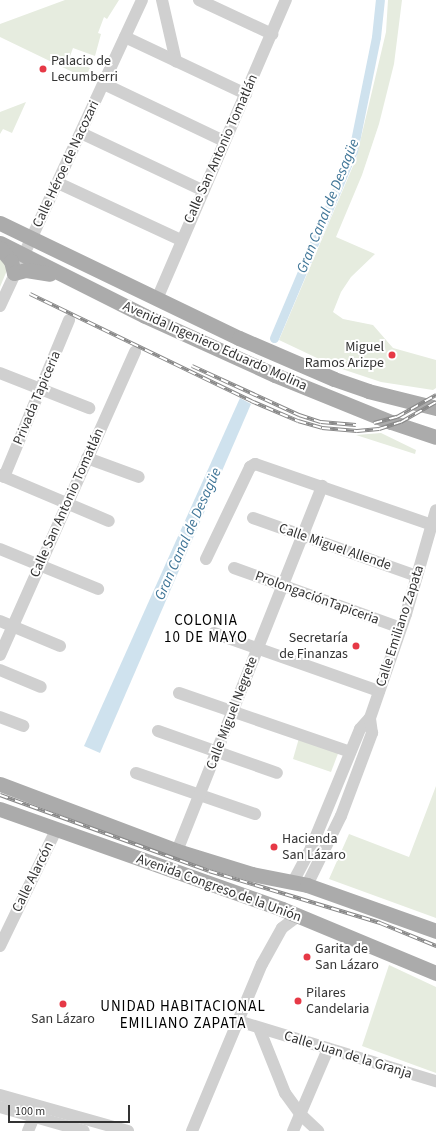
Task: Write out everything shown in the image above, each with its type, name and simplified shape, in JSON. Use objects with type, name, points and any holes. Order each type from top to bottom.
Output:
[{"type":"main road","name":"Avenida Ingeniero Eduardo Molina","points":[[0,223],[30,239],[239,338],[283,357],[368,391],[436,408]]},
{"type":"main road","name":"Avenida Ingeniero Eduardo Molina","points":[[0,243],[65,276],[275,376],[391,422],[436,437]]},
{"type":"main road","points":[[0,248],[11,261],[14,273],[26,270],[65,276]]},
{"type":"main road","name":"Avenida Congreso de la Unión","points":[[0,784],[177,851],[252,874],[300,884],[436,931]]},
{"type":"main road","name":"Avenida Congreso de la Unión","points":[[0,809],[298,916],[436,973]]},
{"type":"street","name":"Calle Héroe de Nacozari","points":[[0,306],[22,255],[58,183],[142,0]]},
{"type":"street","points":[[162,0],[176,61]]},
{"type":"street","points":[[198,0],[272,34]]},
{"type":"street","name":"Calle San Antonio Tomatlán","points":[[157,299],[202,190],[246,94],[286,0]]},
{"type":"street","points":[[125,37],[246,94]]},
{"type":"street","points":[[104,84],[224,141]]},
{"type":"street","points":[[81,133],[202,190]]},
{"type":"street","points":[[58,183],[181,240]]},
{"type":"street","name":"Privada Tapiceria","points":[[2,476],[41,389],[69,320]]},
{"type":"street","name":"Calle San Antonio Tomatlán","points":[[0,654],[66,503],[88,458],[135,352]]},
{"type":"street","points":[[0,373],[89,408]]},
{"type":"street","points":[[88,458],[140,477]]},
{"type":"street","points":[[206,559],[250,467],[255,464],[268,466],[432,525]]},
{"type":"street","points":[[2,476],[109,521]]},
{"type":"street","name":"Calle Miguel Negrete","points":[[177,851],[218,753],[257,648],[303,537],[322,486]]},
{"type":"street","name":"Calle Emiliano Zapata","points":[[300,884],[311,848],[350,752],[360,729],[370,718],[401,628],[436,510]]},
{"type":"street","name":"Calle Miguel Allende","points":[[253,518],[303,537],[417,576]]},
{"type":"street","points":[[0,549],[98,589]]},
{"type":"street","name":"ProlongaciónTapiceria","points":[[234,568],[401,628]]},
{"type":"street","points":[[0,621],[60,646]]},
{"type":"street","points":[[214,632],[379,691]]},
{"type":"street","points":[[0,670],[41,687]]},
{"type":"street","points":[[179,693],[350,752]]},
{"type":"street","points":[[0,716],[23,726]]},
{"type":"street","name":"Calle Emiliano Zapata","points":[[300,884],[333,834],[372,733],[370,718]]},
{"type":"street","points":[[158,731],[277,773]]},
{"type":"street","points":[[136,773],[255,814]]},
{"type":"street","name":"Calle Alarcón","points":[[0,946],[56,830]]},
{"type":"street","points":[[192,1131],[262,964],[282,928],[298,916]]},
{"type":"street","name":"Calle Juan de la Granja","points":[[238,1021],[436,1081]]},
{"type":"street","points":[[259,1028],[276,1075],[300,1114],[318,1131]]},
{"type":"street","points":[[292,1131],[328,1049]]},
{"type":"street","points":[[0,1095],[84,1131]]},
{"type":"street","points":[[0,1108],[36,1111],[128,1131]]},
{"type":"street","points":[[28,1131],[36,1111]]},
{"type":"shaded area","points":[[65,0],[119,0],[107,19],[104,17],[98,33],[101,34],[95,56],[73,48],[69,59],[90,68],[85,78],[0,37],[0,24]]},
{"type":"shaded area","points":[[388,0],[402,0],[394,64],[379,124],[362,175],[336,237],[375,254],[351,277],[341,292],[333,312],[343,319],[373,325],[393,348],[436,360],[436,388],[433,390],[381,382],[336,367],[279,340],[356,159],[386,32]]},
{"type":"shaded area","points":[[26,102],[12,133],[3,129],[0,134],[0,112]]},
{"type":"shaded area","points":[[0,255],[8,268],[0,287]]},
{"type":"shaded area","points":[[381,433],[416,450],[415,454],[356,435]]},
{"type":"shaded area","points":[[299,738],[339,751],[331,772],[293,759]]},
{"type":"shaded area","points":[[436,786],[436,918],[329,879],[349,834],[409,857]]},
{"type":"shaded area","points":[[389,965],[436,987],[436,1073],[362,1046]]},
{"type":"water","points":[[240,398],[251,404],[100,753],[84,746]]},
{"type":"waterway","name":"Gran Canal de Desagüe","points":[[274,338],[353,151],[376,37],[380,0]]},
{"type":"railway","points":[[30,294],[251,401],[298,421],[322,428],[357,431],[379,429],[401,422],[436,402]]},
{"type":"railway","points":[[192,366],[299,415],[321,422],[356,425]]},
{"type":"railway","points":[[374,423],[397,417],[436,395]]},
{"type":"railway","points":[[0,795],[209,871],[380,923],[436,946]]},
{"type":"place","name":"Palacio de Lecumberri","points":[[43,69]]},
{"type":"place","name":"Miguel Ramos Arizpe","points":[[392,355]]},
{"type":"place","name":"Secretaría de Finanzas","points":[[356,646]]},
{"type":"place","name":"Hacienda San Lázaro","points":[[274,847]]},
{"type":"place","name":"Garita de San Lázaro","points":[[307,957]]},
{"type":"place","name":"Pilares Candelaria","points":[[298,1001]]},
{"type":"place","name":"San Lázaro","points":[[63,1004]]},
{"type":"district","name":"COLONIA 10 DE MAYO","points":[[206,628]]},
{"type":"district","name":"UNIDAD HABITACIONAL EMILIANO ZAPATA","points":[[183,1014]]}]
